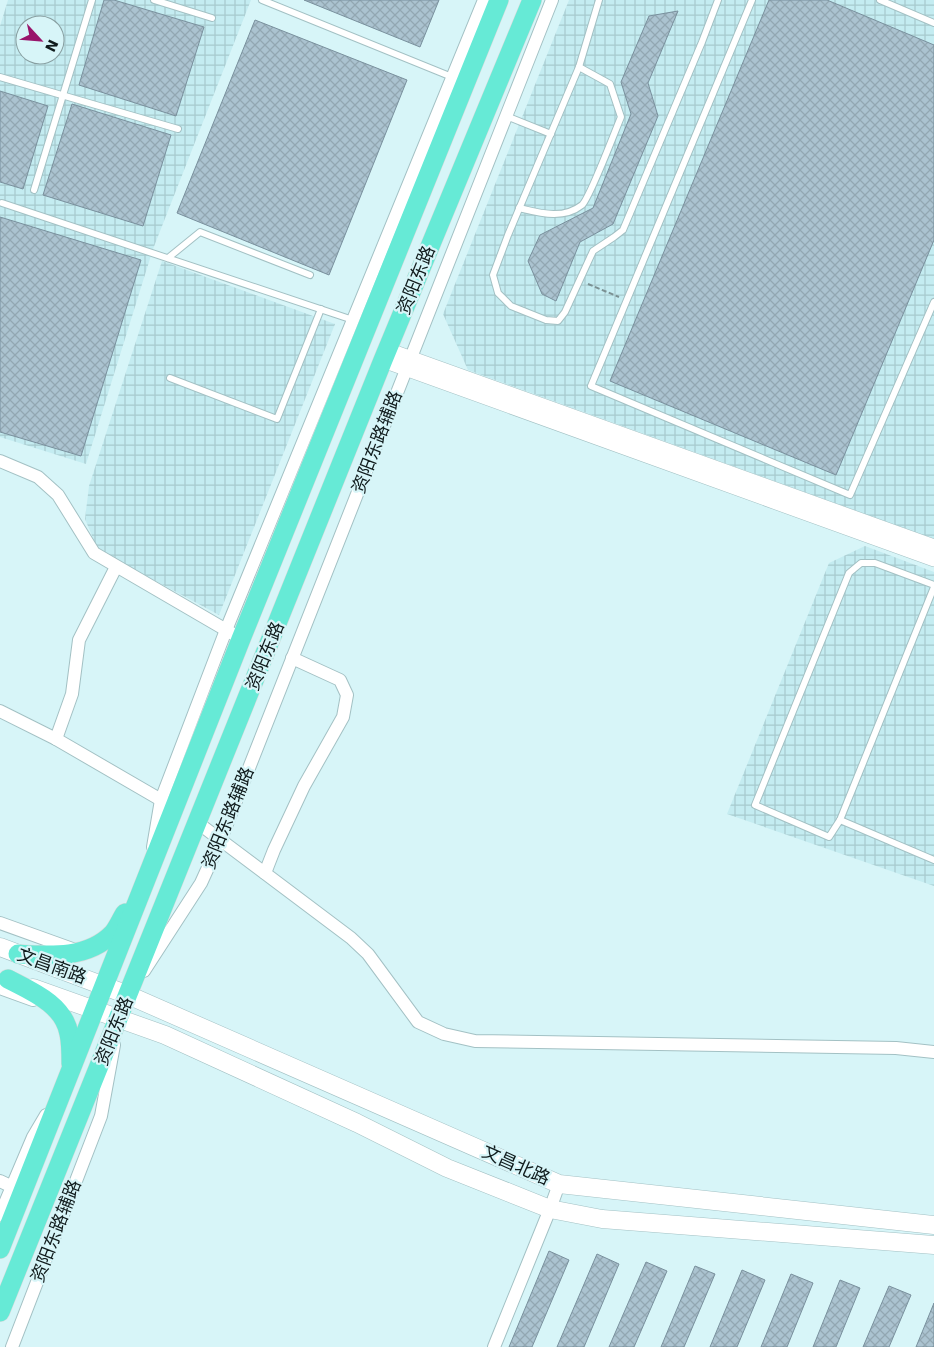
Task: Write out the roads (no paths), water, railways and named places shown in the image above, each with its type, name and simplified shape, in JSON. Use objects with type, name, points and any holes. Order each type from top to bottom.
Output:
[{"type":"main road","name":"资阳东路","points":[[0,1249],[12,1186],[72,1069],[147,878],[168,804],[234,634],[459,80],[499,0]]},
{"type":"main road","name":"资阳东路","points":[[0,1312],[385,355],[532,0]]},
{"type":"main road","points":[[18,954],[49,956],[81,952],[98,945],[113,932],[147,878]]},
{"type":"main road","name":"文昌南路","points":[[0,947],[128,995]]},
{"type":"main road","points":[[3,981],[45,999],[59,1012],[69,1032],[72,1069]]},
{"type":"main road","name":"文昌南路","points":[[3,981],[95,1010],[165,1035],[357,1123],[447,1168],[550,1209],[602,1219],[934,1245]]},
{"type":"main road","name":"文昌北路","points":[[128,995],[559,1184],[934,1225]]},
{"type":"street","points":[[459,80],[484,0]]},
{"type":"street","name":"资阳东路辅路","points":[[128,995],[201,883],[221,840],[407,363],[552,0]]},
{"type":"street","points":[[487,109],[506,116]]},
{"type":"street","points":[[385,355],[934,559]]},
{"type":"street","points":[[407,363],[934,547]]},
{"type":"street","points":[[0,461],[38,476],[58,495],[94,553],[234,634]]},
{"type":"street","points":[[56,739],[72,694],[79,640],[116,567]]},
{"type":"street","points":[[265,873],[304,786],[343,717],[346,695],[340,680],[292,658]]},
{"type":"street","points":[[0,711],[56,739],[168,804]]},
{"type":"street","points":[[198,823],[351,938],[368,954],[418,1022],[444,1034],[475,1041],[838,1046],[896,1048],[934,1052]]},
{"type":"street","points":[[0,923],[81,952]]},
{"type":"street","name":"资阳东路辅路","points":[[12,1347],[101,1116],[119,1018]]},
{"type":"street","points":[[494,1347],[559,1184]]},
{"type":"street","points":[[0,1215],[12,1186]]},
{"type":"lane","points":[[34,190],[92,0]]},
{"type":"lane","points":[[154,0],[212,18]]},
{"type":"lane","points":[[262,0],[459,80]]},
{"type":"lane","points":[[599,0],[579,67],[519,208],[493,275],[498,293],[511,306],[546,320],[558,321],[565,312],[593,251],[623,230],[718,0]]},
{"type":"lane","points":[[752,0],[591,386],[850,494],[934,302]]},
{"type":"lane","points":[[880,0],[934,23]]},
{"type":"lane","points":[[519,208],[547,215],[567,212],[583,204],[604,158],[621,117],[610,84],[579,67]]},
{"type":"lane","points":[[0,77],[178,128]]},
{"type":"lane","points":[[506,116],[551,134]]},
{"type":"lane","points":[[2,203],[360,323]]},
{"type":"lane","points":[[168,258],[200,232],[310,275]]},
{"type":"lane","points":[[170,378],[277,420],[321,309]]},
{"type":"lane","points":[[861,563],[875,564],[934,586],[840,820],[829,837],[755,805],[849,573],[861,563]]},
{"type":"lane","points":[[840,820],[934,860]]}]
